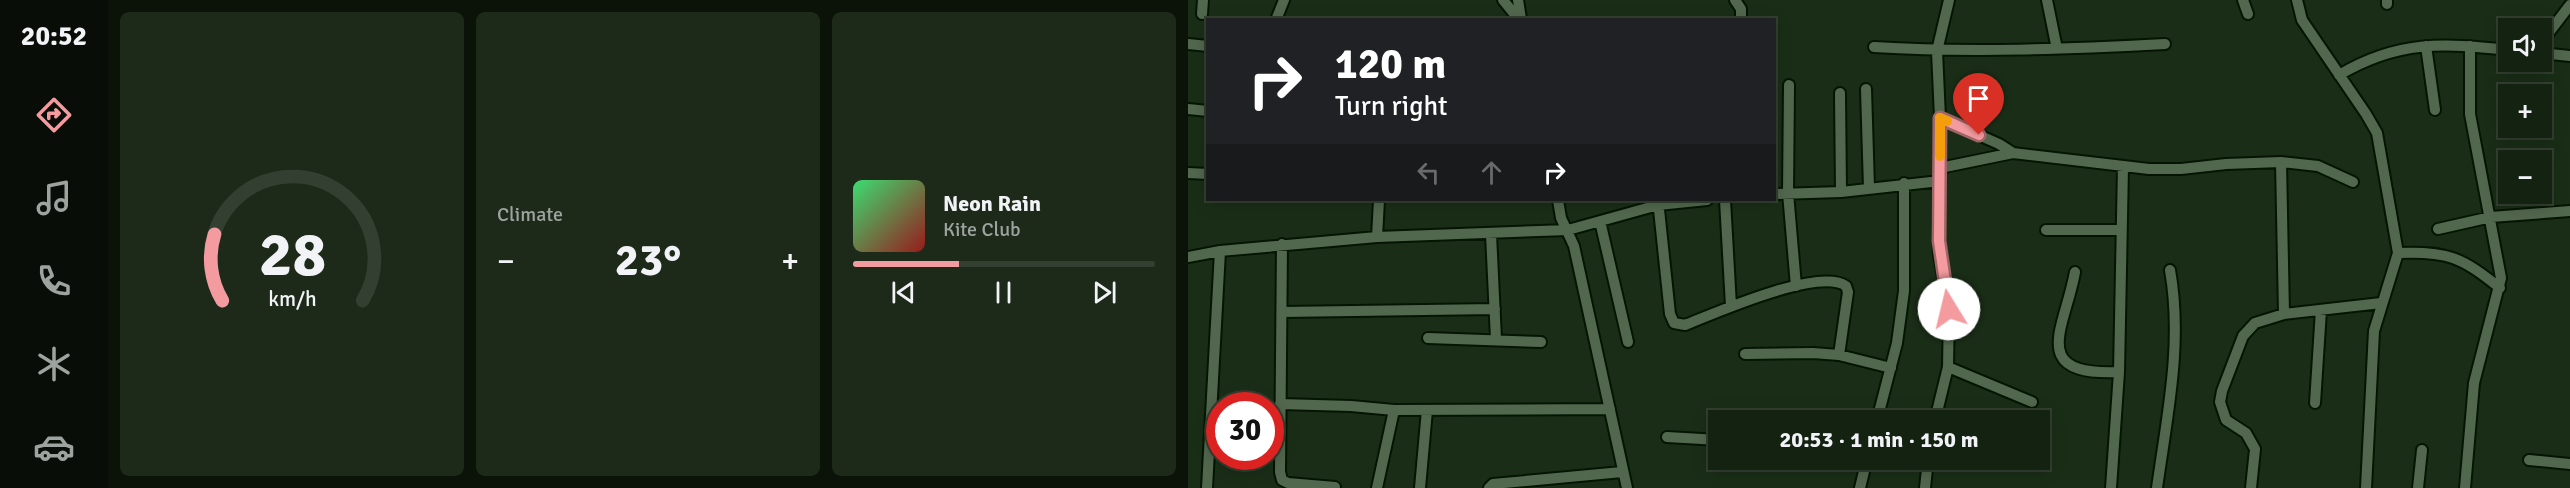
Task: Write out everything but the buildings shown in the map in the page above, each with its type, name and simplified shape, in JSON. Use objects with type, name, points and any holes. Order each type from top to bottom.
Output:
[{"type":"street","points":[[1202,14],[1203,0]]},
{"type":"street","points":[[1277,18],[1284,0]]},
{"type":"street","points":[[1503,0],[1518,18]]},
{"type":"street","points":[[1518,0],[1520,18]]},
{"type":"street","points":[[1735,0],[1741,9],[1741,18]]},
{"type":"street","points":[[1937,410],[1948,367],[1949,309],[1940,255],[1940,118],[1936,51],[1949,0]]},
{"type":"street","points":[[2047,0],[2057,49]]},
{"type":"street","points":[[2243,0],[2248,14]]},
{"type":"street","points":[[2297,0],[2302,20],[2377,133],[2398,253],[2381,303],[2373,349],[2366,488]]},
{"type":"street","points":[[2552,29],[2570,5]]},
{"type":"street","points":[[1188,44],[1206,46]]},
{"type":"street","points":[[1874,47],[1936,51],[2165,44]]},
{"type":"street","points":[[2339,75],[2380,54],[2426,46],[2498,49]]},
{"type":"street","points":[[2426,46],[2435,110]]},
{"type":"street","points":[[2465,488],[2474,383],[2501,278],[2470,114],[2470,46]]},
{"type":"street","points":[[2552,54],[2570,56]]},
{"type":"street","points":[[1789,86],[1788,193],[1796,286]]},
{"type":"street","points":[[1866,89],[1869,188]]},
{"type":"street","points":[[1840,93],[1841,192]]},
{"type":"street","points":[[1188,109],[1206,111]]},
{"type":"street","points":[[1940,118],[1999,144],[2013,153]]},
{"type":"street","points":[[1940,168],[2013,153],[2123,166],[2181,169],[2226,164],[2281,162],[2318,166],[2353,182]]},
{"type":"street","points":[[2281,162],[2284,314]]},
{"type":"street","points":[[2111,488],[2119,372],[2123,166]]},
{"type":"street","points":[[1188,172],[1206,174]]},
{"type":"street","points":[[1776,194],[1841,192],[1904,183],[1940,182]]},
{"type":"street","points":[[1880,410],[1891,368],[1904,291],[1904,183]]},
{"type":"street","points":[[1377,237],[1379,201]]},
{"type":"street","points":[[1558,201],[1561,218],[1574,246],[1626,488]]},
{"type":"street","points":[[1188,257],[1282,244],[1377,237],[1568,230],[1600,222],[1658,202],[1682,201]]},
{"type":"street","points":[[1725,201],[1731,306]]},
{"type":"street","points":[[1658,202],[1672,321],[1676,325],[1684,325],[1731,306],[1796,286],[1825,282],[1842,283],[1846,286],[1846,307],[1839,355]]},
{"type":"street","points":[[2438,229],[2491,217],[2570,211]]},
{"type":"street","points":[[1600,222],[1628,342]]},
{"type":"street","points":[[2046,230],[2120,230]]},
{"type":"street","points":[[1491,234],[1496,339]]},
{"type":"street","points":[[1280,392],[1282,244]]},
{"type":"street","points":[[1208,488],[1220,251]]},
{"type":"street","points":[[2398,253],[2419,252],[2454,257],[2468,264],[2500,288]]},
{"type":"street","points":[[2157,488],[2173,374],[2176,318],[2170,270]]},
{"type":"street","points":[[2075,272],[2060,330],[2061,357],[2064,362],[2084,372],[2119,372]]},
{"type":"street","points":[[2251,488],[2255,449],[2246,433],[2226,420],[2222,414],[2220,402],[2236,351],[2249,328],[2255,323],[2284,314],[2381,303]]},
{"type":"street","points":[[1282,312],[1495,309]]},
{"type":"street","points":[[2315,404],[2321,310]]},
{"type":"street","points":[[1428,338],[1541,342]]},
{"type":"street","points":[[1745,354],[1813,352],[1839,355],[1891,368]]},
{"type":"street","points":[[1948,367],[2032,402]]},
{"type":"street","points":[[1284,404],[1394,410],[1610,408]]},
{"type":"street","points":[[1377,488],[1394,410]]},
{"type":"street","points":[[1420,488],[1427,410]]},
{"type":"street","points":[[1667,437],[1708,439]]},
{"type":"street","points":[[2418,488],[2422,450]]},
{"type":"street","points":[[2529,460],[2570,464]]},
{"type":"street","points":[[1280,470],[1282,480],[1295,485],[1335,487]]},
{"type":"street","points":[[1860,488],[1864,470]]},
{"type":"street","points":[[1925,488],[1927,470]]},
{"type":"street","points":[[1489,488],[1493,484],[1622,472]]},
{"type":"slow traffic","points":[[1940,156],[1940,118],[1947,121]]},
{"type":"route","points":[[1949,309],[1940,255],[1938,226],[1940,118],[1979,135]]}]
